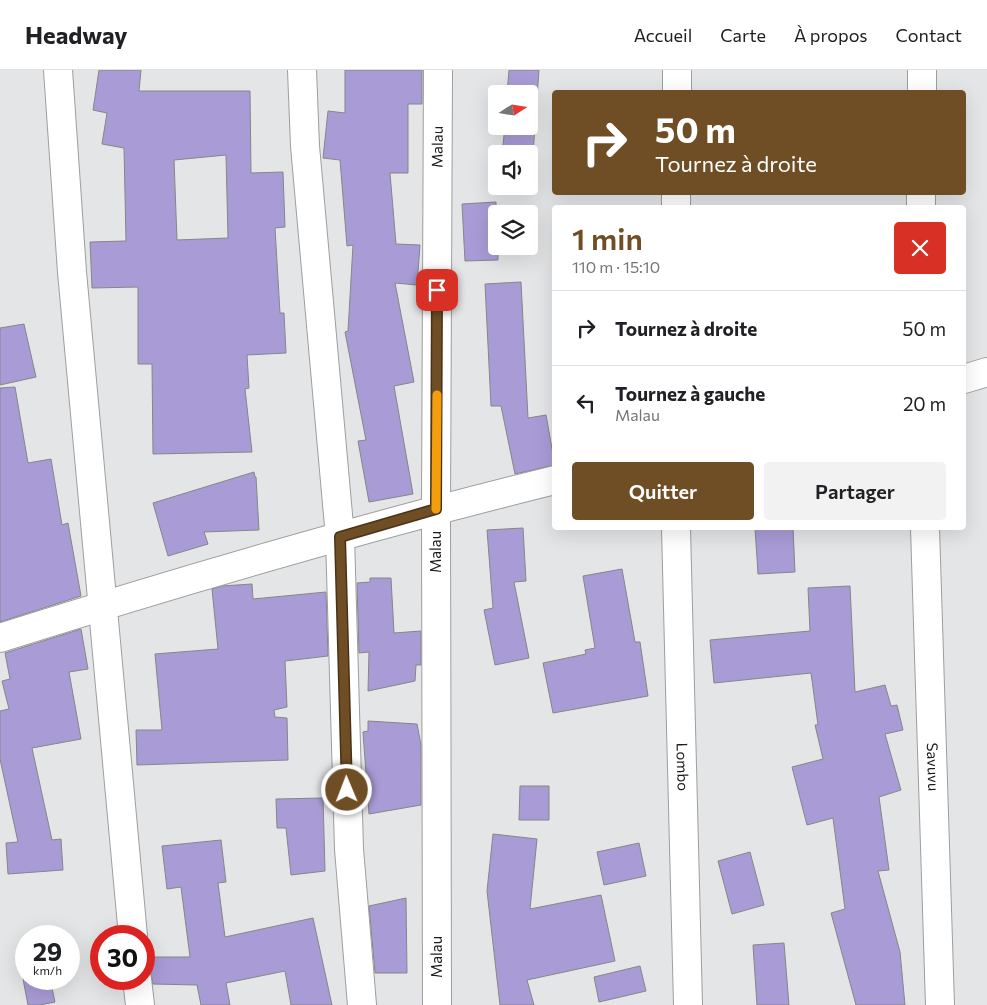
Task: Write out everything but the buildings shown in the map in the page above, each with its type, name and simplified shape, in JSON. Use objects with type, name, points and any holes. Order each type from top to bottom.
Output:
[{"type":"street","points":[[58,70],[72,272],[132,925]]},
{"type":"street","points":[[302,70],[305,146],[340,537],[349,849],[362,1005]]},
{"type":"street","name":"Malau","points":[[437,1005],[436,509],[438,70]]},
{"type":"street","points":[[676,90],[677,70]]},
{"type":"street","points":[[922,70],[922,90]]},
{"type":"street","points":[[966,378],[987,372]]},
{"type":"street","points":[[0,638],[103,605],[436,509],[552,481]]},
{"type":"street","name":"Lombo","points":[[676,530],[688,1005]]},
{"type":"street","name":"Savuvu","points":[[925,530],[940,1005]]},
{"type":"street","points":[[138,990],[140,1005]]},
{"type":"slow traffic","points":[[436,509],[437,395]]},
{"type":"route","points":[[347,790],[340,537],[436,509],[437,290]]}]
